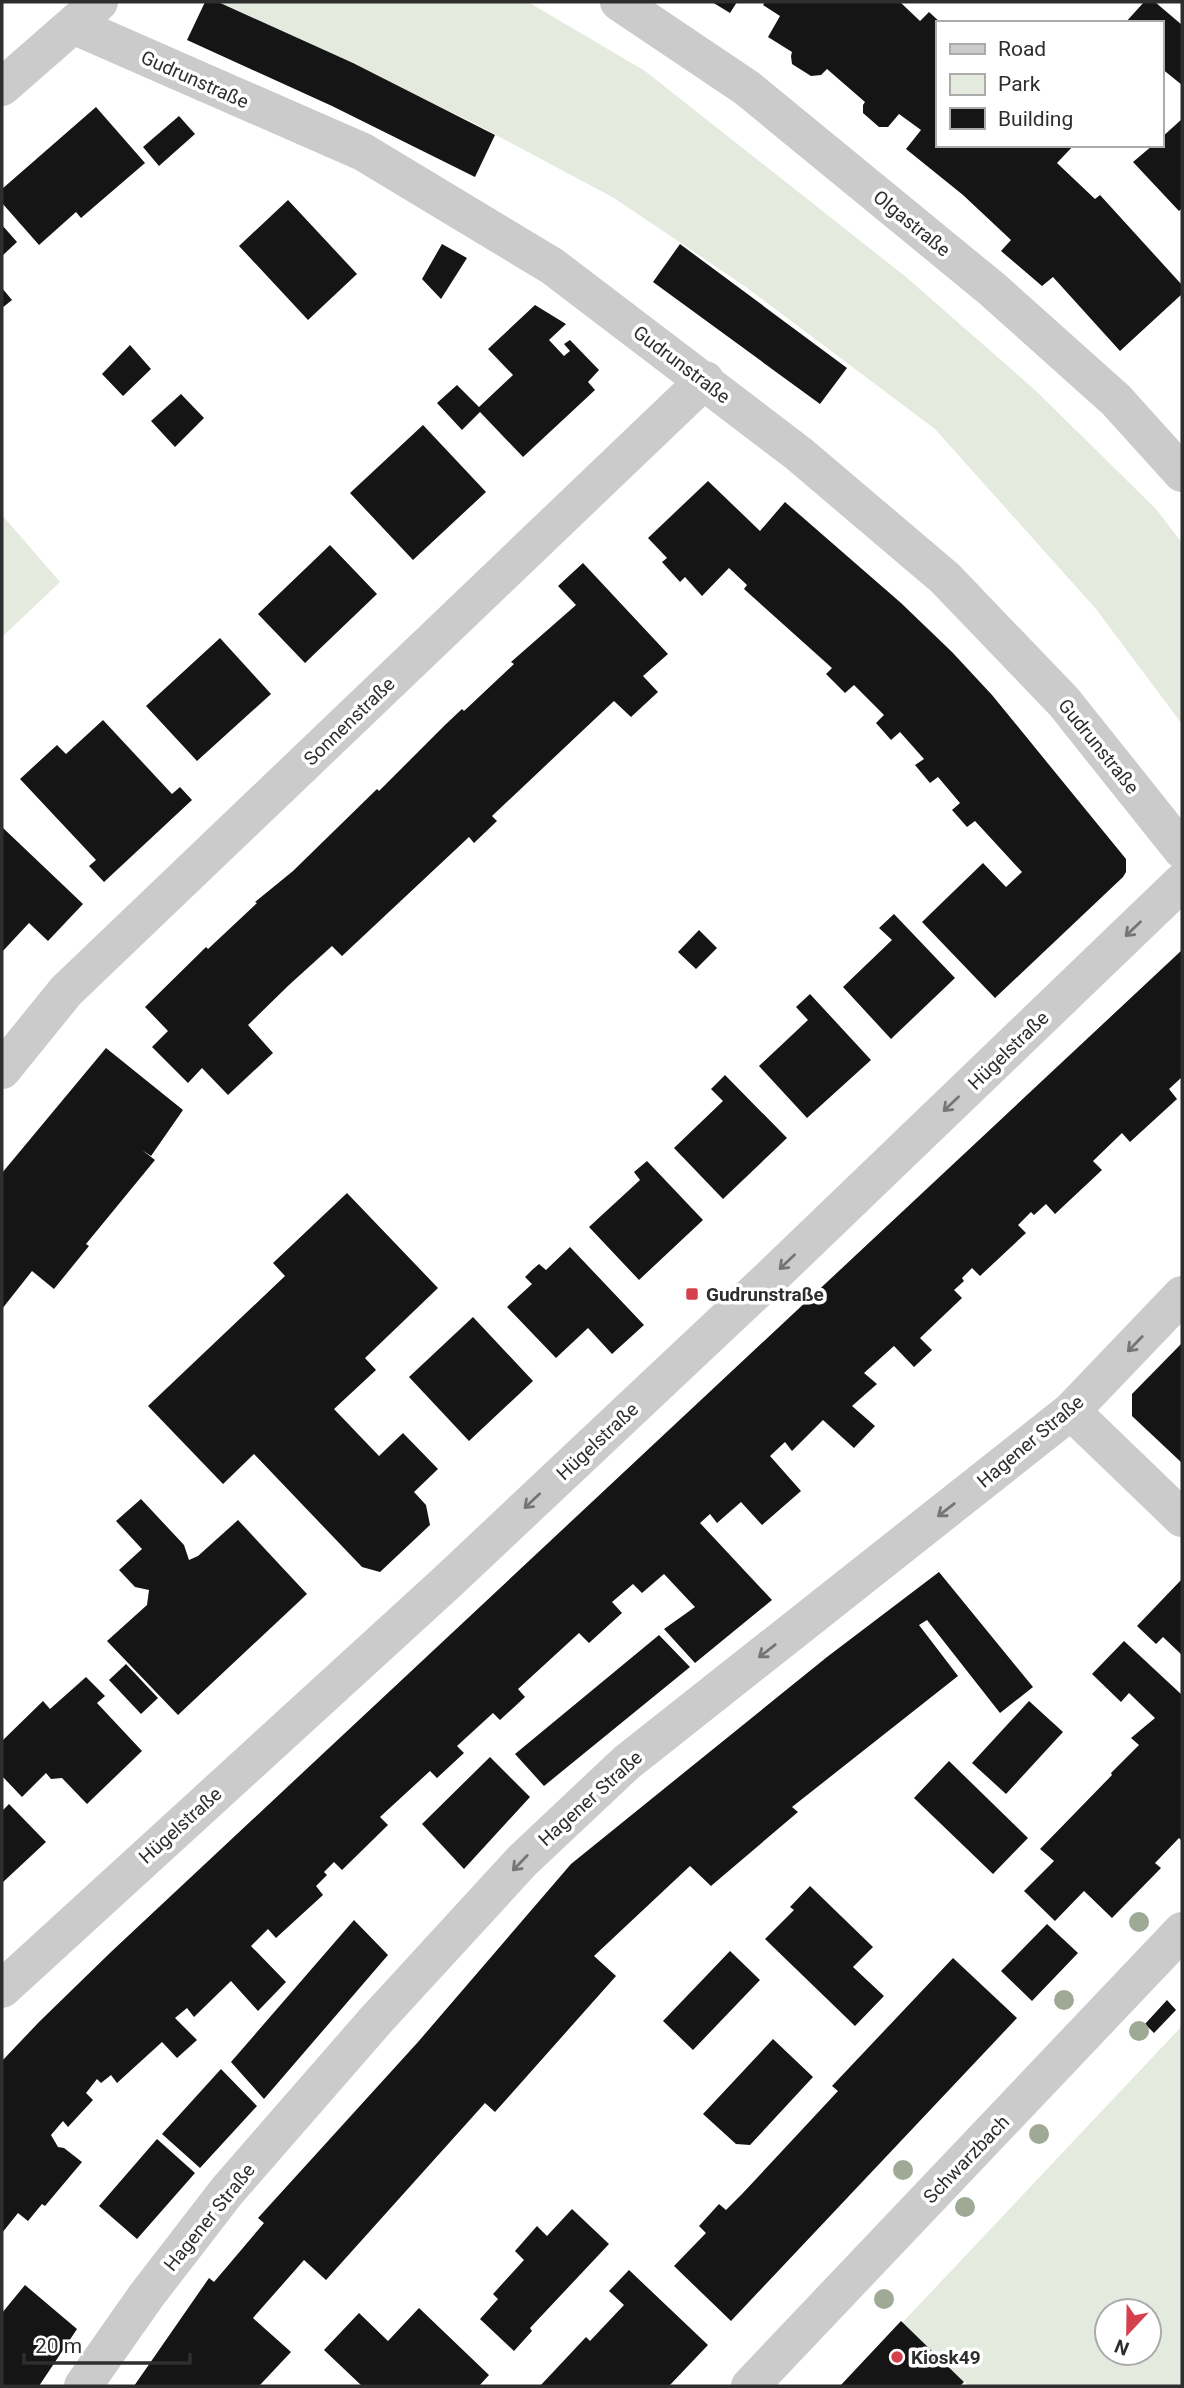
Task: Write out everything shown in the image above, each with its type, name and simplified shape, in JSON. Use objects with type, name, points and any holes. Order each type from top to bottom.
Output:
[{"type":"street","name":"Olgastraße","points":[[619,2],[747,88],[992,289],[1116,400],[1182,473]]},
{"type":"street","points":[[2,87],[86,13]]},
{"type":"street","name":"Gudrunstraße","points":[[86,13],[363,152],[552,266],[705,380],[808,462],[945,578],[1064,702],[1182,850]]},
{"type":"street","name":"Sonnenstraße","points":[[2,1070],[66,991],[705,380]]},
{"type":"street","name":"Hügelstraße","points":[[2,1989],[465,1565],[768,1280],[1182,882]]},
{"type":"street","name":"Hagener Straße","points":[[83,2386],[146,2296],[227,2191],[376,2020],[522,1861],[626,1763],[1071,1411],[1182,1295]]},
{"type":"street","points":[[1071,1411],[1182,1518]]},
{"type":"street","name":"Schwarzbach","points":[[750,2386],[1182,1931]]},
{"type":"green space","points":[[210,2],[528,2],[645,71],[906,277],[1035,390],[1156,509],[1182,543],[1182,724],[1096,609],[935,429],[746,287],[614,198],[470,121]]},
{"type":"green space","points":[[2,515],[60,582],[2,637]]},
{"type":"green space","points":[[1182,2026],[1182,2386],[969,2386],[902,2323]]},
{"type":"building","points":[[205,2],[218,2],[353,63],[495,135],[475,177],[332,106],[187,40]]},
{"type":"building","points":[[712,2],[737,2],[730,13]]},
{"type":"building","points":[[765,2],[900,2],[920,21],[929,12],[939,21],[936,21],[936,147],[1072,147],[1057,163],[1095,199],[1100,195],[1182,285],[1182,294],[1120,351],[1053,277],[1042,286],[1001,251],[1011,240],[963,195],[906,149],[921,130],[899,114],[888,127],[879,127],[863,113],[865,102],[827,69],[821,75],[811,76],[792,64],[792,52],[768,37],[780,16],[763,5]]},
{"type":"building","points":[[1144,2],[1155,2],[1182,25],[1182,85],[1163,70],[1163,21],[1127,21]]},
{"type":"building","points":[[96,107],[145,163],[81,218],[76,212],[39,245],[2,203],[2,189]]},
{"type":"building","points":[[179,116],[195,134],[159,166],[143,147]]},
{"type":"building","points":[[1182,119],[1182,208],[1179,211],[1133,162],[1151,147],[1163,147],[1163,136]]},
{"type":"building","points":[[288,200],[357,274],[308,320],[239,246]]},
{"type":"building","points":[[2,225],[17,242],[2,256]]},
{"type":"building","points":[[442,244],[467,258],[441,299],[422,279]]},
{"type":"building","points":[[680,244],[847,368],[820,404],[653,282]]},
{"type":"building","points":[[2,288],[12,300],[2,308]]},
{"type":"building","points":[[535,305],[566,324],[549,340],[564,356],[570,351],[564,344],[570,340],[599,370],[588,382],[595,390],[523,457],[480,412],[462,430],[437,403],[457,385],[479,407],[513,375],[488,349]]},
{"type":"building","points":[[130,345],[151,369],[123,396],[102,374]]},
{"type":"building","points":[[181,394],[204,418],[175,447],[151,421]]},
{"type":"building","points":[[423,425],[486,492],[413,560],[350,493]]},
{"type":"building","points":[[708,481],[760,531],[785,502],[901,603],[992,695],[1126,859],[1126,872],[1123,877],[995,998],[922,922],[983,863],[1006,887],[1022,872],[975,821],[967,827],[952,810],[960,803],[938,777],[930,783],[915,765],[924,759],[900,732],[891,740],[876,723],[884,715],[854,685],[845,693],[826,674],[832,668],[744,589],[747,585],[729,568],[702,596],[685,577],[680,582],[662,562],[667,558],[648,538]]},
{"type":"building","points":[[330,545],[377,594],[305,663],[258,614]]},
{"type":"building","points":[[583,563],[668,654],[643,676],[658,692],[631,717],[614,701],[492,816],[497,821],[474,843],[469,837],[342,956],[332,946],[289,985],[248,1025],[273,1053],[228,1095],[202,1068],[188,1083],[152,1047],[168,1031],[145,1007],[206,947],[208,949],[257,903],[255,902],[293,871],[377,789],[379,791],[462,709],[464,711],[514,664],[511,662],[576,605],[558,586]]},
{"type":"building","points":[[220,638],[271,694],[197,761],[146,706]]},
{"type":"building","points":[[103,720],[172,794],[180,787],[192,800],[104,882],[89,866],[96,860],[20,779],[57,745],[66,754]]},
{"type":"building","points":[[2,827],[83,904],[48,941],[29,923],[2,952]]},
{"type":"building","points":[[894,914],[955,978],[891,1039],[843,987],[892,940],[879,928]]},
{"type":"building","points":[[699,930],[717,948],[696,969],[678,952]]},
{"type":"building","points":[[1182,950],[1182,1077],[1169,1089],[1177,1099],[1130,1142],[1122,1133],[1093,1161],[1102,1170],[1055,1214],[1046,1204],[1034,1215],[1031,1212],[1018,1225],[1026,1233],[980,1276],[972,1268],[962,1278],[964,1281],[954,1290],[962,1298],[920,1338],[932,1350],[914,1367],[894,1346],[864,1373],[877,1384],[852,1406],[875,1426],[854,1448],[823,1420],[792,1451],[785,1442],[770,1456],[801,1491],[762,1525],[741,1502],[717,1523],[710,1514],[700,1523],[772,1600],[695,1663],[664,1629],[695,1607],[664,1574],[642,1593],[633,1584],[612,1602],[622,1613],[589,1643],[579,1633],[518,1689],[525,1697],[500,1720],[493,1713],[457,1746],[464,1753],[437,1778],[430,1771],[380,1817],[388,1825],[342,1870],[334,1862],[324,1872],[327,1875],[316,1886],[323,1895],[276,1938],[268,1929],[251,1946],[286,1982],[258,2011],[231,1981],[194,2017],[187,2008],[175,2018],[197,2040],[177,2058],[162,2042],[117,2083],[111,2075],[101,2083],[97,2079],[86,2093],[93,2100],[68,2127],[63,2121],[51,2135],[58,2147],[64,2148],[82,2162],[45,2206],[42,2204],[28,2221],[18,2213],[2,2233],[2,2061],[112,1951]]},
{"type":"building","points":[[810,994],[871,1060],[807,1118],[759,1066],[808,1020],[796,1007]]},
{"type":"building","points":[[106,1048],[183,1110],[151,1156],[142,1150],[155,1160],[86,1244],[89,1246],[54,1289],[32,1271],[2,1309],[2,1173]]},
{"type":"building","points":[[725,1075],[787,1138],[723,1199],[674,1148],[723,1101],[711,1089]]},
{"type":"building","points":[[647,1161],[703,1220],[639,1280],[589,1227],[640,1180],[634,1172]]},
{"type":"building","points":[[347,1193],[438,1288],[365,1358],[376,1370],[334,1409],[379,1456],[403,1433],[438,1469],[414,1492],[426,1505],[430,1525],[380,1572],[362,1567],[254,1454],[223,1484],[148,1406],[285,1276],[273,1263]]},
{"type":"building","points":[[570,1247],[644,1325],[612,1354],[588,1328],[556,1358],[507,1307],[532,1284],[525,1277],[532,1270],[539,1264],[546,1270]]},
{"type":"building","points":[[473,1317],[533,1381],[469,1441],[409,1377]]},
{"type":"building","points":[[1182,1343],[1182,1463],[1132,1416],[1132,1394]]},
{"type":"building","points":[[141,1499],[184,1545],[189,1560],[198,1556],[238,1520],[307,1594],[178,1715],[107,1641],[147,1605],[149,1590],[135,1587],[119,1570],[142,1549],[116,1521]]},
{"type":"building","points":[[939,1572],[1033,1687],[1000,1713],[927,1620],[919,1625],[958,1676],[792,1807],[798,1812],[711,1886],[690,1866],[594,1956],[616,1976],[495,2112],[485,2103],[326,2280],[304,2260],[253,2318],[291,2352],[259,2386],[134,2386],[209,2278],[214,2282],[264,2223],[258,2218],[418,2042],[571,1864],[827,1657]]},
{"type":"building","points":[[1182,1579],[1182,1655],[1163,1637],[1156,1644],[1137,1626]]},
{"type":"building","points":[[659,1635],[690,1667],[544,1786],[515,1754]]},
{"type":"building","points":[[1124,1641],[1182,1695],[1182,1841],[1179,1838],[1155,1863],[1161,1868],[1112,1918],[1084,1891],[1055,1921],[1024,1891],[1054,1861],[1040,1849],[1139,1745],[1131,1738],[1155,1718],[1129,1693],[1121,1702],[1092,1674]]},
{"type":"building","points":[[126,1664],[158,1698],[141,1714],[109,1680]]},
{"type":"building","points":[[86,1677],[105,1696],[97,1703],[142,1751],[87,1804],[62,1778],[51,1779],[46,1773],[22,1797],[2,1776],[2,1741],[43,1701],[50,1709]]},
{"type":"building","points":[[1029,1701],[1063,1732],[1006,1794],[972,1763]]},
{"type":"building","points":[[490,1757],[530,1797],[464,1869],[422,1824]]},
{"type":"building","points":[[949,1761],[1028,1838],[993,1874],[914,1798]]},
{"type":"building","points":[[9,1804],[46,1842],[2,1883],[2,1811]]},
{"type":"building","points":[[810,1886],[873,1947],[853,1967],[884,1996],[855,2026],[765,1939],[794,1910],[790,1907]]},
{"type":"building","points":[[354,1920],[388,1955],[264,2099],[231,2062]]},
{"type":"building","points":[[1047,1924],[1078,1953],[1032,2001],[1001,1971]]},
{"type":"building","points":[[730,1951],[760,1980],[693,2050],[663,2021]]},
{"type":"building","points":[[953,1958],[1017,2018],[731,2321],[674,2266],[706,2233],[699,2226],[719,2204],[726,2210],[742,2194],[838,2091],[832,2086]]},
{"type":"building","points":[[1167,2000],[1176,2010],[1154,2033],[1145,2024]]},
{"type":"building","points":[[773,2039],[813,2077],[750,2145],[736,2144],[703,2114]]},
{"type":"building","points":[[221,2069],[257,2106],[200,2168],[162,2134]]},
{"type":"building","points":[[157,2139],[195,2173],[137,2239],[99,2206]]},
{"type":"building","points":[[572,2209],[609,2244],[530,2328],[532,2331],[514,2351],[480,2319],[498,2299],[493,2294],[524,2260],[515,2251],[537,2226],[547,2236]]},
{"type":"building","points":[[629,2270],[708,2345],[669,2386],[540,2386],[586,2337],[590,2341],[624,2305],[609,2291]]},
{"type":"building","points":[[25,2285],[77,2329],[39,2386],[2,2386],[2,2313]]},
{"type":"building","points":[[419,2308],[489,2375],[479,2386],[362,2386],[324,2350],[359,2313],[388,2341]]},
{"type":"building","points":[[901,2321],[964,2382],[960,2386],[840,2386]]},
{"type":"place","name":"Gudrunstraße","points":[[692,1294]]},
{"type":"place","name":"Kiosk49","points":[[897,2357]]}]
